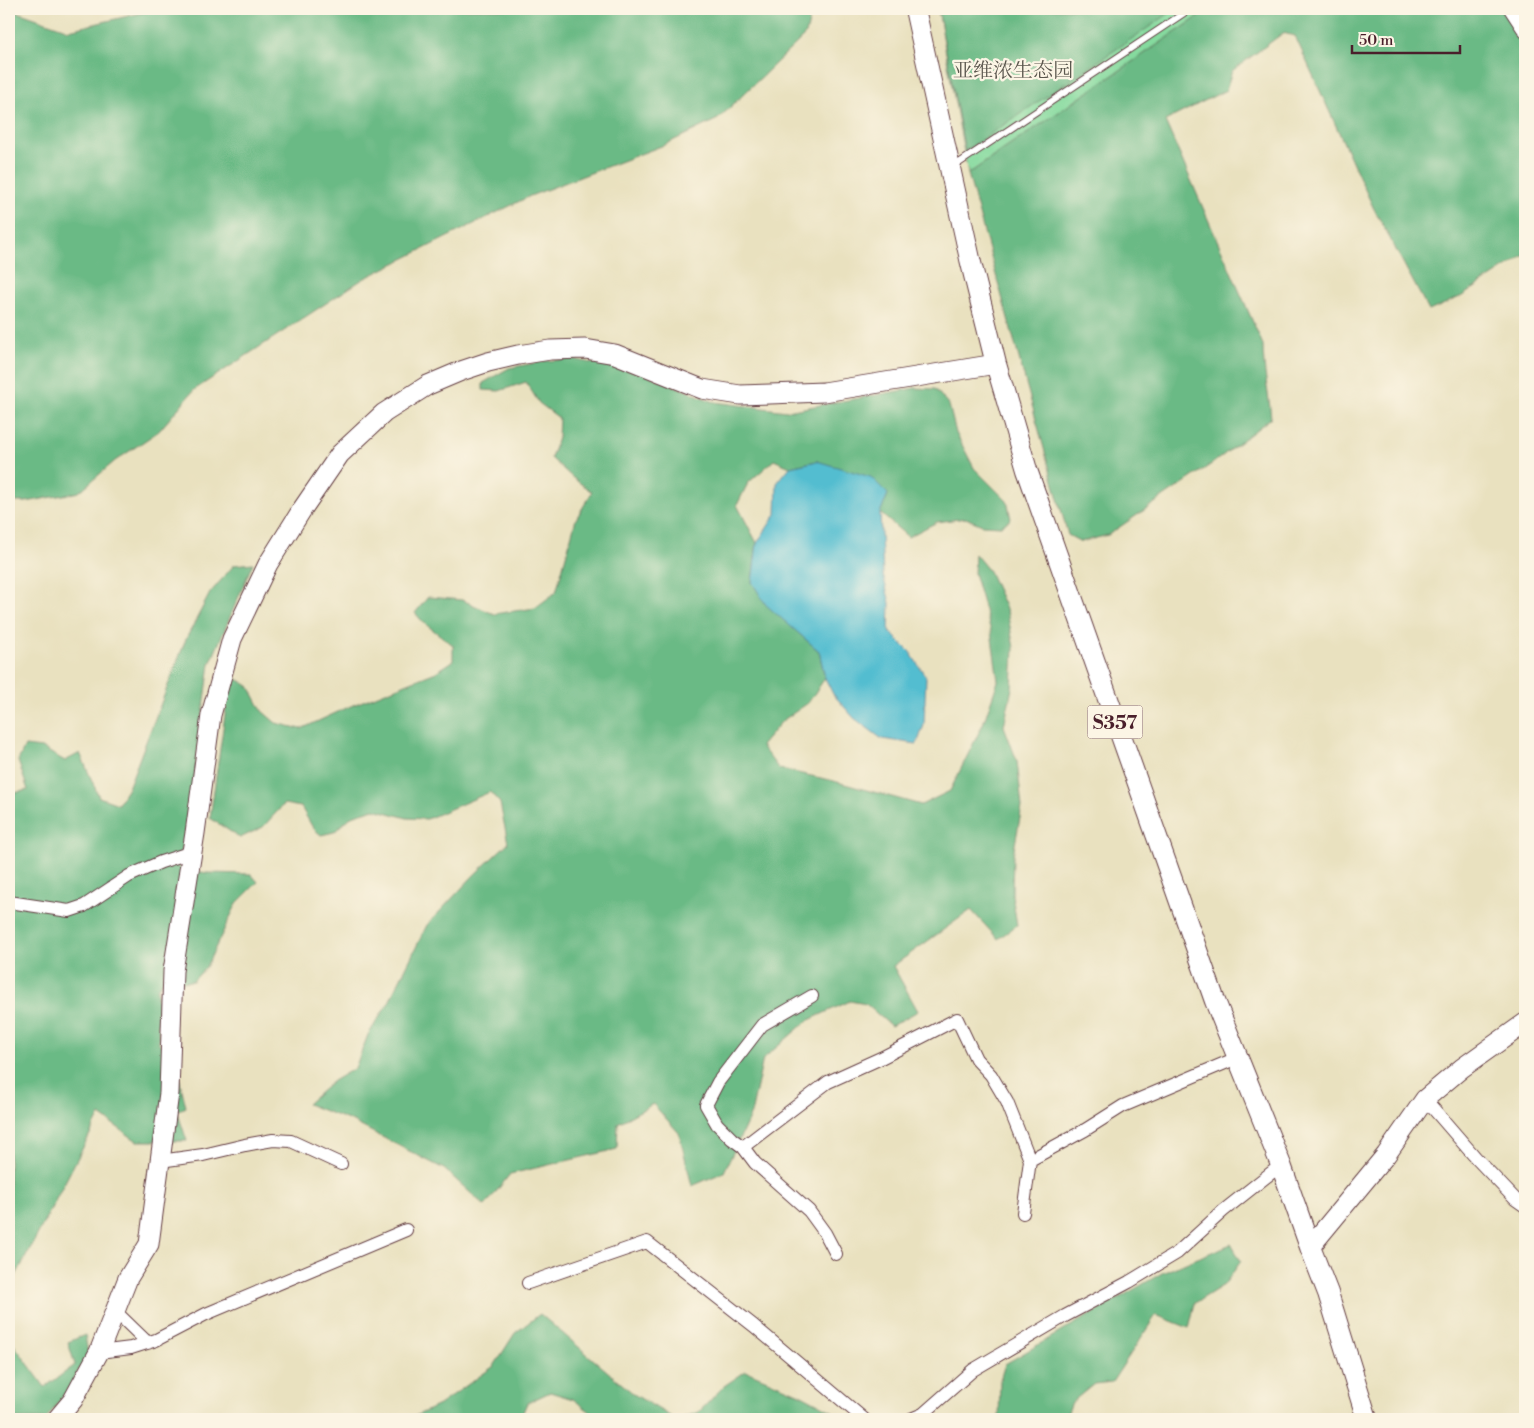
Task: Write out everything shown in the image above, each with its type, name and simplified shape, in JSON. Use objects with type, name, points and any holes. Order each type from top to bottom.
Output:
[{"type":"main road","name":"S357","points":[[915,9],[996,364],[1030,479],[1215,1001],[1281,1165],[1328,1293],[1367,1419]]},
{"type":"street","points":[[1510,9],[1525,32]]},
{"type":"street","points":[[57,1419],[73,1400],[99,1352],[128,1278],[149,1244],[168,1093],[173,971],[211,715],[232,639],[268,564],[340,454],[384,413],[428,385],[461,371],[518,355],[550,350],[585,349],[616,354],[702,389],[740,395],[824,392],[996,364]]},
{"type":"street","points":[[9,902],[69,911],[84,906],[129,876],[161,862],[192,852]]},
{"type":"street","points":[[812,996],[762,1026],[718,1082],[706,1105],[717,1124],[743,1147],[755,1163],[809,1211],[825,1233],[836,1254]]},
{"type":"street","points":[[743,1147],[828,1082],[881,1058],[957,1018],[976,1059],[991,1075],[1007,1102],[1030,1160],[1023,1213]]},
{"type":"street","points":[[1310,1247],[1386,1156],[1425,1100],[1462,1068],[1525,1023]]},
{"type":"street","points":[[1030,1160],[1085,1130],[1123,1106],[1238,1058]]},
{"type":"street","points":[[1425,1100],[1476,1158],[1515,1199],[1525,1206]]},
{"type":"street","points":[[160,1161],[203,1155],[273,1140],[291,1141],[341,1164]]},
{"type":"street","points":[[911,1419],[923,1414],[973,1370],[1066,1316],[1130,1282],[1177,1253],[1223,1211],[1281,1165]]},
{"type":"street","points":[[99,1352],[131,1348],[148,1343],[206,1314],[406,1230]]},
{"type":"street","points":[[528,1283],[647,1242],[754,1326],[864,1419]]},
{"type":"street","points":[[115,1311],[148,1343]]},
{"type":"lane","points":[[950,169],[1190,9]]},
{"type":"green space","points":[[9,9],[69,30],[158,9],[812,9],[806,34],[718,119],[664,145],[530,196],[363,279],[194,390],[159,431],[115,461],[79,492],[26,502],[9,502]]},
{"type":"green space","name":"亚维浓生态园","points":[[938,9],[1210,9],[968,174]]},
{"type":"green space","name":"亚维浓生态园","points":[[938,9],[1176,9],[965,151]]},
{"type":"green space","points":[[1210,9],[1504,9],[1525,40],[1525,255],[1462,296],[1429,311],[1373,207],[1295,36],[1283,33],[1232,71],[1226,90],[1165,121],[1263,345],[1271,418],[1213,463],[1108,535],[1081,542],[1068,535],[968,174]]},
{"type":"green space","points":[[572,359],[643,373],[714,402],[787,411],[915,388],[935,389],[949,405],[956,433],[974,468],[1007,501],[1011,519],[1001,526],[982,525],[966,518],[937,522],[908,537],[880,513],[888,494],[817,461],[790,467],[774,460],[748,483],[737,505],[757,543],[752,582],[795,630],[819,651],[825,678],[808,703],[782,721],[761,746],[779,769],[830,780],[921,805],[950,791],[983,724],[998,681],[991,631],[974,573],[975,554],[989,571],[1007,611],[1014,648],[1012,688],[1004,726],[1017,761],[1022,807],[1013,855],[1012,895],[1017,925],[998,939],[971,910],[893,966],[918,1011],[891,1026],[866,1004],[850,1001],[807,1021],[763,1059],[751,1114],[724,1172],[692,1186],[679,1133],[653,1104],[618,1123],[617,1149],[510,1174],[485,1206],[444,1169],[351,1121],[307,1104],[333,1081],[355,1068],[368,1035],[389,1002],[427,925],[474,875],[508,843],[500,803],[490,792],[427,819],[407,818],[374,809],[352,816],[334,832],[321,835],[313,828],[301,807],[284,804],[263,827],[240,838],[210,818],[229,687],[237,679],[249,686],[262,711],[276,723],[301,729],[353,705],[436,672],[453,661],[453,645],[424,623],[415,613],[428,597],[462,600],[494,614],[535,608],[556,592],[576,519],[592,492],[551,458],[558,438],[559,418],[539,403],[526,382],[499,391],[483,390],[483,383],[509,368],[545,361]]},
{"type":"green space","points":[[253,563],[210,664],[191,800],[179,868],[207,873],[251,874],[258,882],[237,903],[206,967],[193,981],[161,983],[157,989],[159,1043],[177,1064],[186,1107],[177,1111],[187,1141],[137,1141],[100,1115],[9,1289],[9,794],[28,790],[18,761],[25,746],[42,748],[65,761],[80,753],[99,797],[118,804],[128,788],[186,639],[210,593],[234,565]]},
{"type":"green space","points":[[1231,1244],[1241,1261],[1224,1285],[1195,1303],[1189,1328],[1156,1315],[1112,1382],[1094,1384],[1072,1402],[1065,1419],[999,1419],[1000,1380],[1005,1364],[1162,1273]]},
{"type":"green space","points":[[540,1314],[635,1395],[675,1419],[600,1419],[573,1399],[550,1392],[527,1403],[520,1419],[409,1419],[439,1405],[494,1366],[515,1333]]},
{"type":"green space","points":[[85,1335],[88,1354],[67,1391],[46,1419],[9,1419],[9,1338],[45,1387],[75,1365],[68,1342]]},
{"type":"green space","points":[[746,1371],[800,1394],[844,1419],[679,1419],[699,1412],[724,1386]]},
{"type":"water","points":[[817,461],[871,477],[888,494],[880,513],[883,575],[890,603],[889,631],[910,652],[926,677],[924,725],[917,744],[882,739],[854,718],[833,694],[825,678],[819,651],[766,605],[752,582],[757,543],[776,514],[777,483],[790,467]]}]
